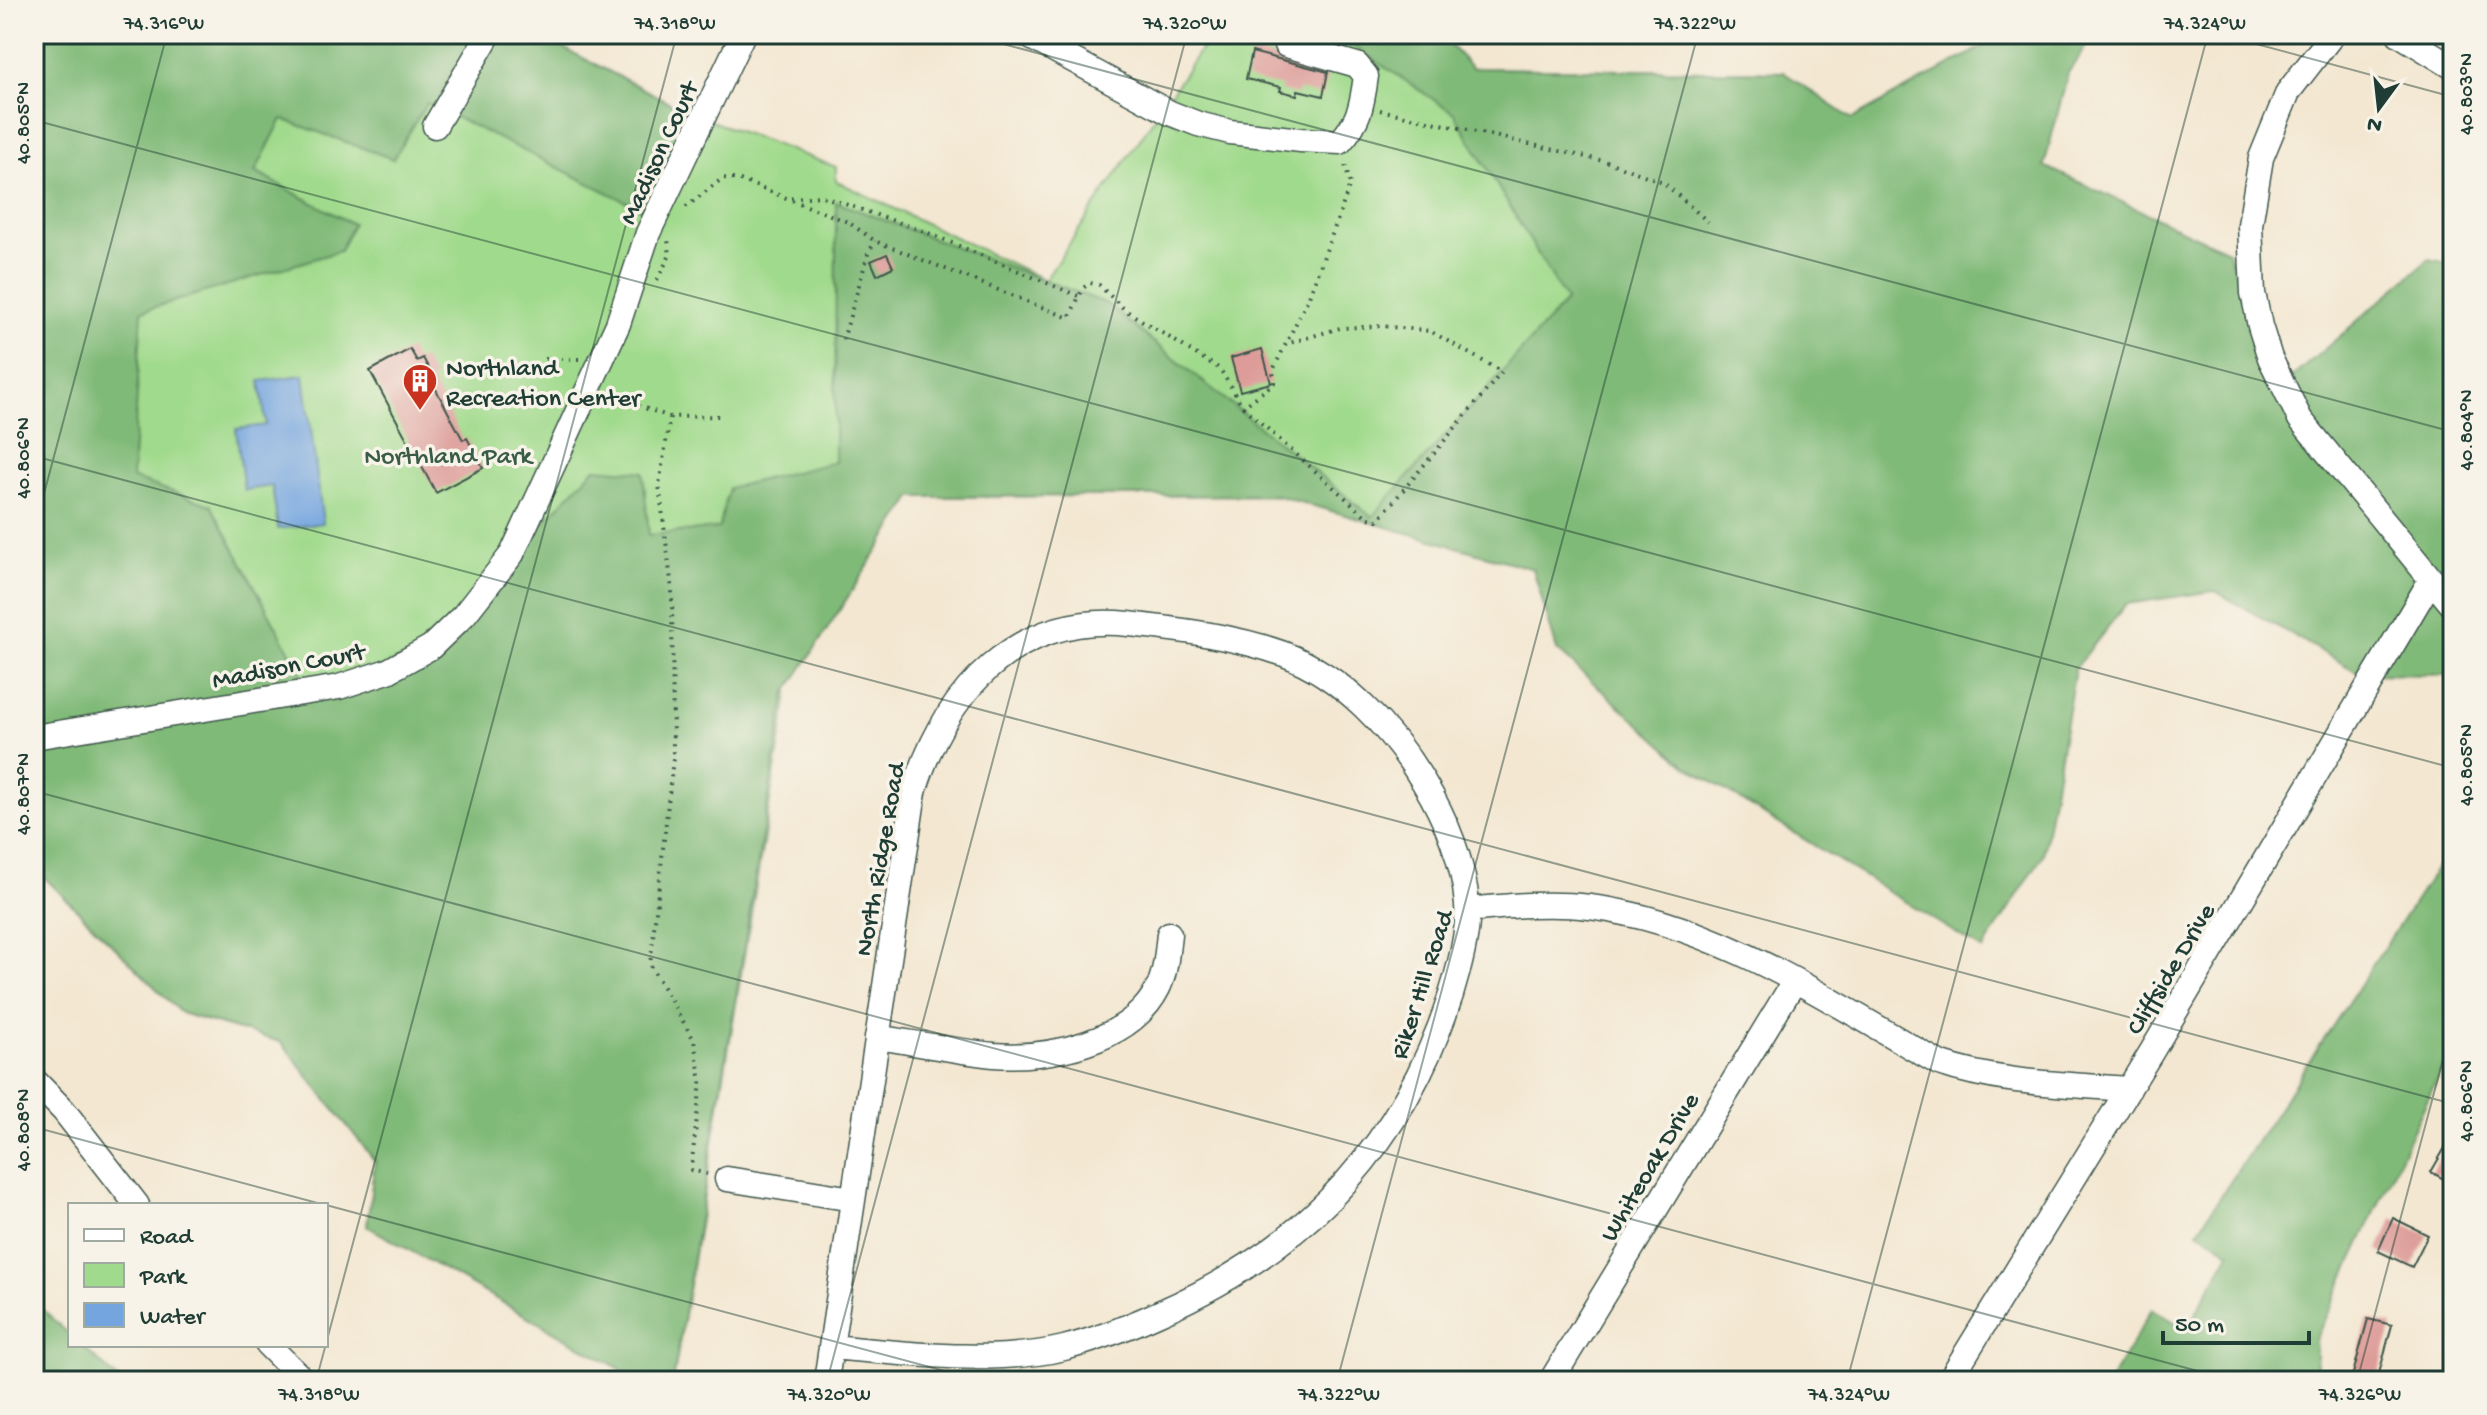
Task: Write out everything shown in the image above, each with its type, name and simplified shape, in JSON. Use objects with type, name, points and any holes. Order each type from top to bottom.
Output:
[{"type":"street","points":[[435,126],[489,34]]},
{"type":"street","name":"Madison Court","points":[[34,737],[339,687],[388,671],[431,647],[464,615],[512,554],[604,388],[618,324],[648,233],[743,34]]},
{"type":"street","points":[[1025,34],[1170,113],[1198,124],[1230,132],[1340,142],[1353,128],[1362,106],[1366,76],[1357,65],[1286,45]]},
{"type":"street","points":[[2333,34],[2288,92],[2261,158],[2250,225],[2253,293],[2270,358],[2300,419],[2453,606]]},
{"type":"street","points":[[2399,34],[2453,67]]},
{"type":"street","name":"Cliffside Drive","points":[[1949,1381],[2129,1089],[2431,580]]},
{"type":"street","name":"North Ridge Road","points":[[826,1381],[914,792],[925,756],[948,713],[980,673],[1008,652],[1069,626],[1109,622],[1201,632],[1286,655],[1319,673],[1347,693],[1396,740],[1433,797],[1458,860],[1468,910]]},
{"type":"street","name":"Riker Hill Road","points":[[831,1347],[966,1355],[1058,1349],[1109,1335],[1192,1299],[1267,1255],[1307,1223],[1344,1187],[1376,1147],[1404,1104],[1428,1058],[1446,1010],[1460,961],[1468,910],[1530,904],[1589,907],[1645,917],[1693,933],[1743,955],[1939,1063],[1964,1072],[2046,1083],[2129,1089]]},
{"type":"street","points":[[877,1037],[996,1055],[1033,1054],[1103,1037],[1125,1025],[1158,989],[1169,934]]},
{"type":"street","name":"Whiteoak Drive","points":[[1551,1381],[1794,982]]},
{"type":"street","points":[[34,1080],[64,1111],[135,1203]]},
{"type":"street","points":[[727,1179],[853,1199]]},
{"type":"street","points":[[270,1347],[304,1381]]},
{"type":"path","points":[[1362,106],[1608,162],[1663,182],[1708,222]]},
{"type":"path","points":[[1243,407],[1274,383],[1273,370],[1322,267],[1350,184],[1340,142]]},
{"type":"path","points":[[681,211],[723,178],[740,180],[848,222],[875,241],[1069,318],[1078,296],[1090,283],[1099,285],[1125,310],[1220,369],[1243,407],[1368,518],[1378,520],[1502,372],[1430,331],[1382,326],[1340,328],[1286,344]]},
{"type":"path","points":[[789,199],[822,196],[926,232],[1078,296]]},
{"type":"path","points":[[656,281],[670,255],[669,228]]},
{"type":"path","points":[[843,340],[868,254],[875,241]]},
{"type":"path","points":[[545,359],[579,359],[575,379],[604,388],[670,417],[719,416]]},
{"type":"path","points":[[670,417],[659,485],[672,589],[673,759],[650,965],[694,1040],[701,1082],[691,1170],[727,1179]]},
{"type":"green space","name":"Northland Park","points":[[34,34],[536,34],[692,114],[836,167],[836,181],[1045,280],[1211,34],[1315,34],[1472,68],[1783,72],[1402,531],[1276,495],[912,497],[789,688],[673,1381],[642,1381],[367,1226],[375,1161],[281,1042],[191,1016]]},
{"type":"green space","name":"Northland Park","points":[[34,34],[536,34],[692,114],[647,212],[427,103],[393,159],[282,119],[255,172],[353,224],[340,251],[142,311],[132,478],[211,505],[314,697],[422,650],[595,468],[643,472],[649,535],[719,528],[729,488],[835,462],[836,202],[1105,303],[1372,517],[1566,301],[1454,113],[1335,34],[1439,34],[1472,68],[1783,72],[1852,119],[2006,34],[2094,34],[2068,73],[2044,166],[2228,251],[2275,392],[2429,259],[2453,264],[2453,675],[2361,674],[2215,591],[2126,604],[2075,669],[2043,855],[1983,950],[1686,766],[1557,650],[1533,569],[1276,495],[912,497],[785,695],[673,1381],[642,1381],[367,1226],[375,1161],[281,1042],[181,1013],[34,867]]},
{"type":"green space","points":[[2453,843],[2453,1045],[2315,1340],[2318,1381],[2110,1381],[2152,1309],[2187,1329],[2230,1252],[2198,1231]]},
{"type":"green space","points":[[34,1302],[68,1333],[68,1347],[83,1347],[120,1381],[34,1381]]},
{"type":"water","points":[[304,375],[323,523],[278,529],[272,486],[244,490],[236,429],[266,425],[260,381]]},
{"type":"building","points":[[1252,52],[1328,72],[1323,96],[1298,90],[1297,95],[1280,91],[1281,87],[1246,79]]},
{"type":"building","points":[[887,254],[893,267],[877,275],[871,261]]},
{"type":"building","name":"Northland Recreation Center","points":[[410,349],[417,361],[423,358],[434,378],[431,380],[463,440],[467,438],[483,468],[436,493],[370,371]]},
{"type":"building","points":[[1262,349],[1271,383],[1240,391],[1231,358]]},
{"type":"building","points":[[2453,1134],[2453,1184],[2431,1172]]},
{"type":"building","points":[[2393,1218],[2428,1235],[2412,1267],[2378,1251]]},
{"type":"building","points":[[2368,1319],[2392,1325],[2377,1381],[2351,1381]]},
{"type":"place","name":"Northland Recreation Center","points":[[420,412]]}]
